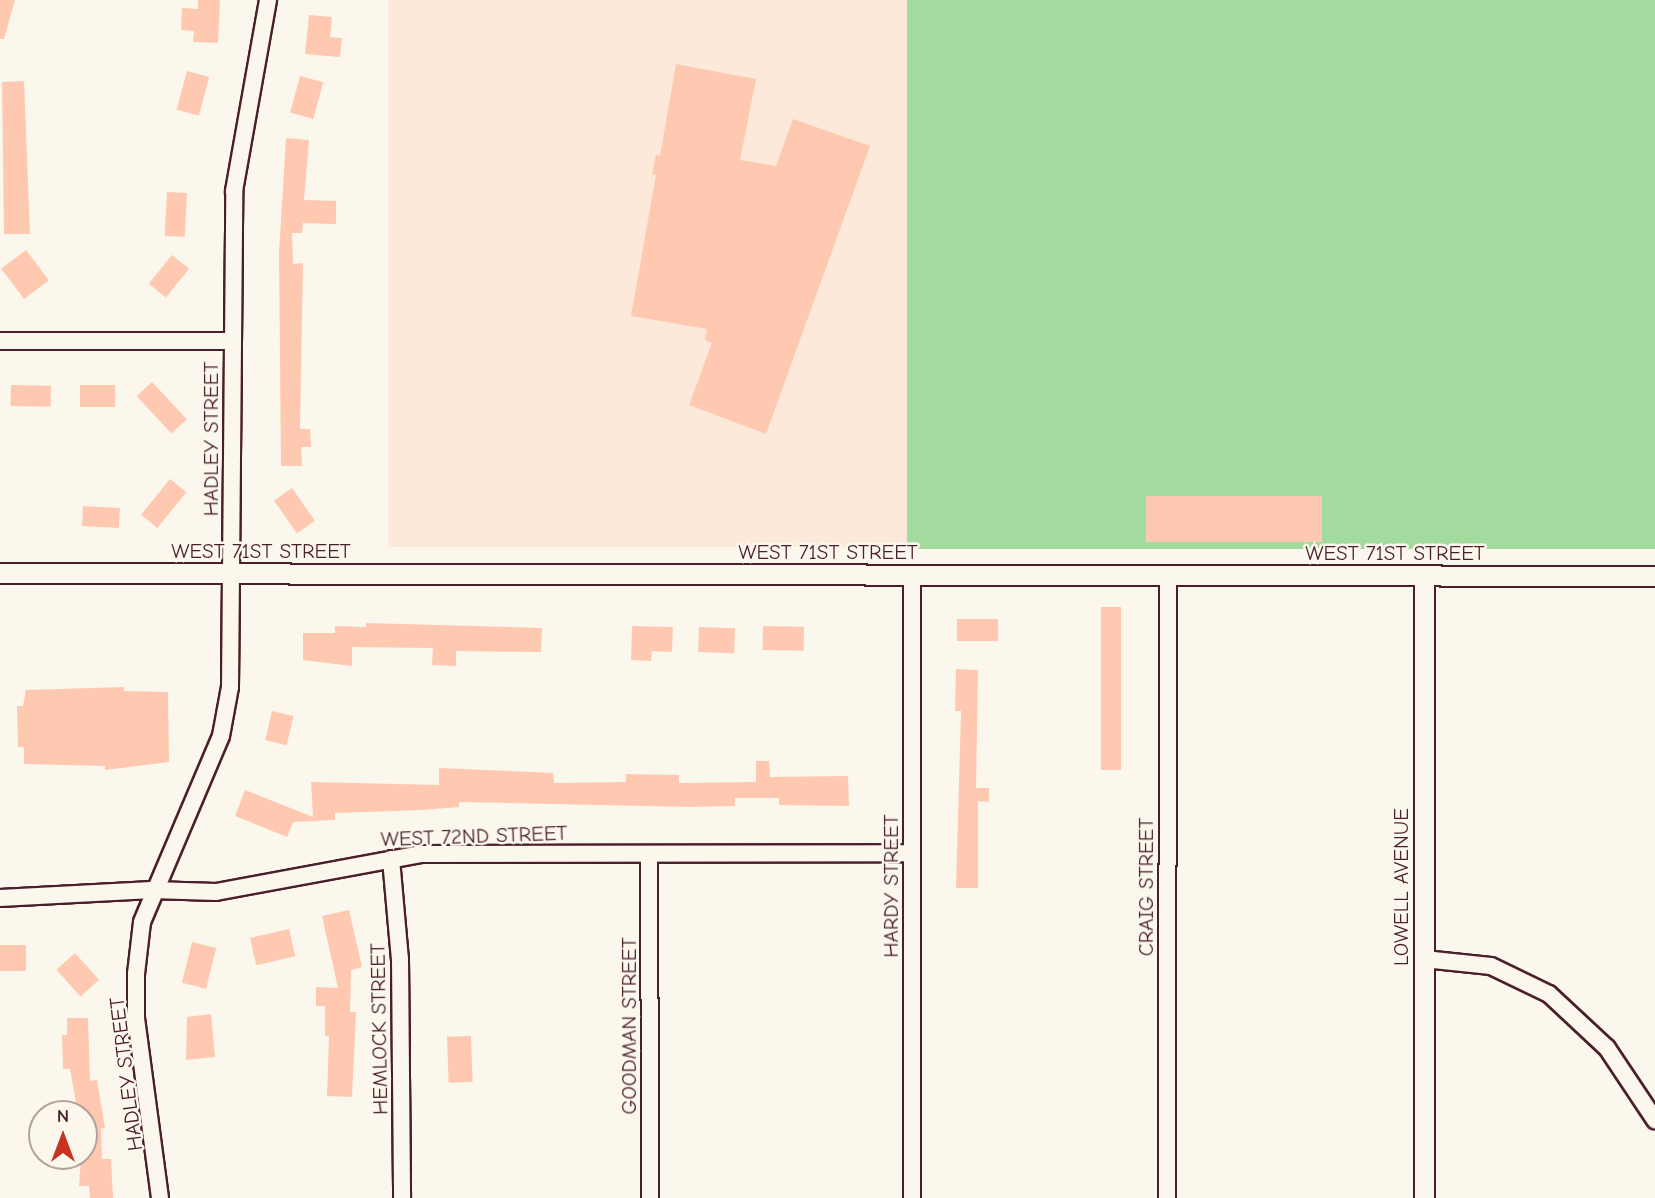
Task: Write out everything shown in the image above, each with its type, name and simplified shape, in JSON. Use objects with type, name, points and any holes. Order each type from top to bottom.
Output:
[{"type":"street","name":"HADLEY STREET","points":[[160,1198],[136,1018],[142,922],[152,890],[170,860],[220,736],[233,656],[234,191],[268,0]]},
{"type":"street","points":[[0,341],[232,341]]},
{"type":"street","name":"WEST 71ST STREET","points":[[0,573],[1655,576]]},
{"type":"street","name":"HARDY STREET","points":[[912,575],[912,1198]]},
{"type":"street","name":"CRAIG STREET","points":[[1167,1198],[1168,575]]},
{"type":"street","name":"LOWELL AVENUE","points":[[1424,575],[1424,1198]]},
{"type":"street","name":"WEST 72ND STREET","points":[[0,898],[152,890],[216,892],[421,854],[911,853]]},
{"type":"street","name":"GOODMAN STREET","points":[[649,854],[650,1198]]},
{"type":"street","name":"HEMLOCK STREET","points":[[391,859],[400,959],[402,1198]]},
{"type":"street","points":[[1424,960],[1491,966],[1549,994],[1607,1048],[1655,1120]]},
{"type":"shaded area","points":[[388,0],[907,0],[907,547],[388,547]]},
{"type":"green space","points":[[907,0],[1655,0],[1655,549],[907,549]]},
{"type":"building","points":[[0,0],[15,0],[4,39],[0,39]]},
{"type":"building","points":[[198,0],[220,0],[218,43],[193,42],[194,31],[181,30],[182,8],[198,9]]},
{"type":"building","points":[[309,15],[332,17],[330,37],[342,38],[340,57],[305,54]]},
{"type":"building","points":[[676,64],[756,79],[740,160],[776,166],[793,119],[870,146],[766,434],[689,405],[712,343],[705,340],[707,329],[631,316],[656,175],[652,174],[656,155],[660,156]]},
{"type":"building","points":[[187,71],[209,77],[199,116],[177,110]]},
{"type":"building","points":[[300,76],[323,82],[313,119],[290,113]]},
{"type":"building","points":[[24,81],[30,234],[4,234],[2,82]]},
{"type":"building","points":[[286,138],[309,140],[304,200],[336,201],[336,224],[303,223],[302,233],[292,233],[293,264],[303,263],[300,429],[310,429],[311,447],[301,447],[302,466],[281,466],[279,254]]},
{"type":"building","points":[[167,192],[187,193],[185,237],[165,236]]},
{"type":"building","points":[[26,250],[49,280],[24,299],[1,269]]},
{"type":"building","points":[[172,255],[189,269],[166,298],[149,284]]},
{"type":"building","points":[[152,382],[187,419],[171,434],[137,396]]},
{"type":"building","points":[[11,385],[51,386],[51,407],[11,406]]},
{"type":"building","points":[[80,385],[115,385],[115,407],[80,407]]},
{"type":"building","points":[[170,479],[186,492],[157,528],[141,515]]},
{"type":"building","points":[[292,488],[315,521],[297,533],[274,501]]},
{"type":"building","points":[[1146,496],[1322,496],[1322,542],[1146,542]]},
{"type":"building","points":[[83,506],[120,508],[119,528],[82,526]]},
{"type":"building","points":[[1101,607],[1121,607],[1121,770],[1101,770]]},
{"type":"building","points":[[957,619],[998,619],[998,641],[957,641]]},
{"type":"building","points":[[366,623],[542,628],[541,652],[456,651],[456,666],[432,665],[433,648],[352,647],[352,666],[303,660],[303,633],[335,633],[335,626],[366,627]]},
{"type":"building","points":[[632,626],[673,627],[672,652],[652,651],[651,661],[631,660]]},
{"type":"building","points":[[763,626],[804,627],[804,651],[763,650]]},
{"type":"building","points":[[699,627],[735,628],[734,653],[698,652]]},
{"type":"building","points":[[956,669],[978,670],[976,788],[989,788],[989,802],[978,801],[978,888],[956,888],[961,711],[955,711]]},
{"type":"building","points":[[124,687],[124,691],[168,692],[169,762],[105,770],[105,766],[24,764],[24,747],[18,747],[17,706],[23,706],[26,690]]},
{"type":"building","points":[[272,711],[293,716],[287,745],[265,740]]},
{"type":"building","points":[[756,761],[769,761],[770,777],[848,776],[849,806],[779,805],[779,798],[735,798],[735,806],[690,807],[459,802],[459,807],[335,813],[335,820],[293,822],[287,837],[235,816],[245,790],[313,817],[311,782],[439,785],[439,768],[553,773],[554,783],[626,782],[626,774],[679,775],[679,783],[756,782]]},
{"type":"building","points":[[349,910],[362,967],[351,970],[350,1012],[356,1012],[352,1097],[327,1096],[329,1036],[325,1036],[325,1006],[316,1006],[316,987],[338,988],[322,916]]},
{"type":"building","points":[[289,929],[295,956],[256,965],[250,938]]},
{"type":"building","points":[[192,942],[216,948],[206,989],[182,983]]},
{"type":"building","points":[[0,945],[26,945],[26,971],[0,971]]},
{"type":"building","points":[[75,953],[99,980],[81,996],[56,970]]},
{"type":"building","points":[[211,1014],[215,1057],[186,1060],[187,1017]]},
{"type":"building","points":[[67,1018],[88,1018],[90,1081],[97,1080],[105,1128],[101,1128],[102,1159],[111,1159],[113,1198],[90,1198],[89,1186],[79,1186],[80,1170],[98,1170],[98,1100],[76,1100],[70,1069],[63,1069],[62,1035],[67,1035]]},
{"type":"building","points":[[471,1036],[473,1082],[449,1083],[447,1037]]}]
